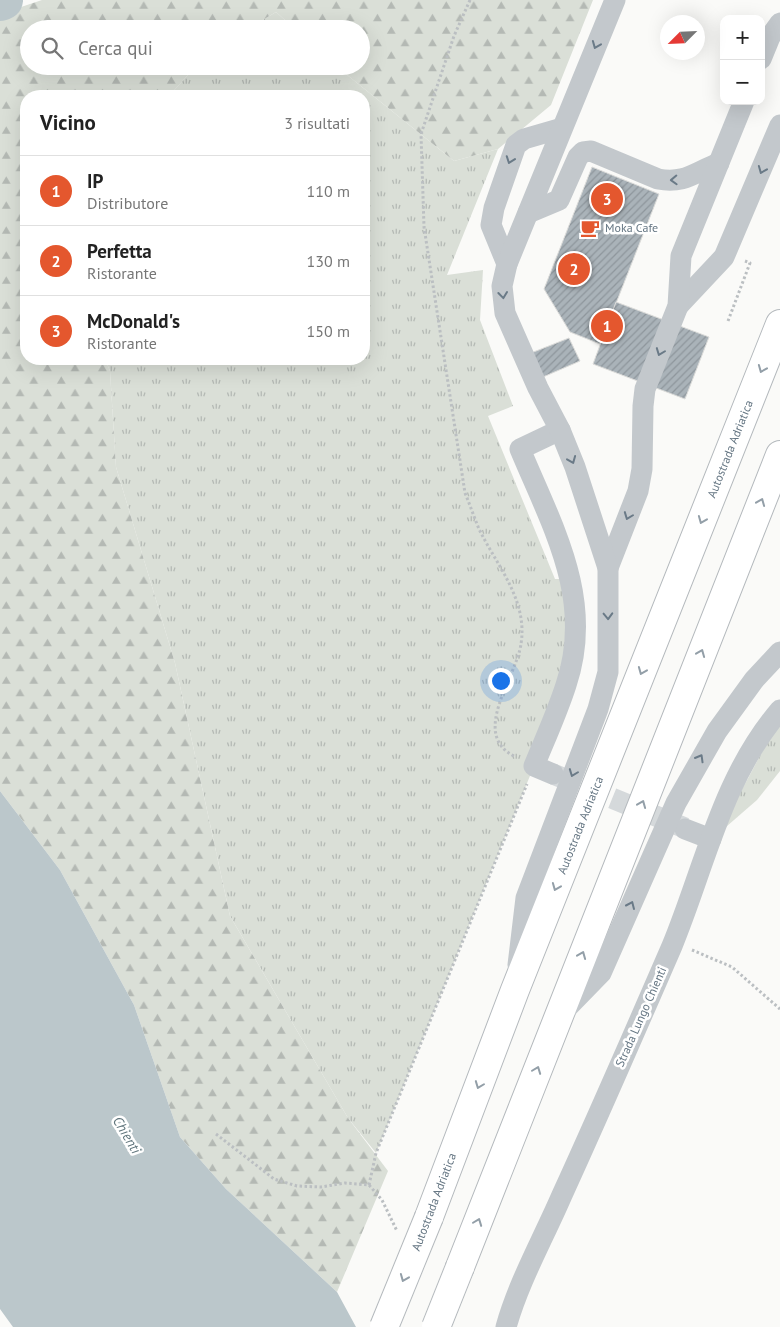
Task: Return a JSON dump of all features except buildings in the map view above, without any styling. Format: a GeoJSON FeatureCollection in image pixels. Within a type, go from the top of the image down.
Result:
{"type":"FeatureCollection","features":[{"type":"Feature","properties":{"kind":"highway","name":"Autostrada Adriatica"},"geometry":{"type":"LineString","coordinates":[[384,1327],[429,1216],[515,990],[780,324]]}},
{"type":"Feature","properties":{"kind":"highway"},"geometry":{"type":"LineString","coordinates":[[436,1327],[780,455]]}},
{"type":"Feature","properties":{"kind":"lane"},"geometry":{"type":"LineString","coordinates":[[515,990],[526,898],[598,709],[608,672],[608,568],[575,467],[560,430],[538,388],[505,313],[502,286],[507,264],[615,0]]}},
{"type":"Feature","properties":{"kind":"lane"},"geometry":{"type":"LineString","coordinates":[[765,49],[770,37],[780,23]]}},
{"type":"Feature","properties":{"kind":"lane"},"geometry":{"type":"LineString","coordinates":[[608,568],[638,491],[642,469],[645,389],[678,306],[681,256],[742,105]]}},
{"type":"Feature","properties":{"kind":"lane"},"geometry":{"type":"LineString","coordinates":[[678,306],[724,257],[780,125]]}},
{"type":"Feature","properties":{"kind":"lane"},"geometry":{"type":"LineString","coordinates":[[507,264],[491,225],[494,208],[516,145],[524,139],[562,128]]}},
{"type":"Feature","properties":{"kind":"lane"},"geometry":{"type":"LineString","coordinates":[[528,213],[559,200],[578,157],[583,152],[591,151],[658,179],[669,181],[688,178],[719,163]]}},
{"type":"Feature","properties":{"kind":"lane"},"geometry":{"type":"LineString","coordinates":[[544,770],[567,684],[575,637],[576,613],[566,560],[520,449],[560,430]]}},
{"type":"Feature","properties":{"kind":"lane"},"geometry":{"type":"LineString","coordinates":[[557,1017],[601,973],[676,803],[698,761],[742,695],[780,652]]}},
{"type":"Feature","properties":{"kind":"lane","name":"Strada Lungo Chienti"},"geometry":{"type":"LineString","coordinates":[[506,1327],[515,1297],[562,1196],[672,944],[731,787],[752,749],[780,710]]}},
{"type":"Feature","properties":{"kind":"lane"},"geometry":{"type":"LineString","coordinates":[[685,829],[711,839]]}},
{"type":"Feature","properties":{"kind":"path"},"geometry":{"type":"LineString","coordinates":[[470,0],[454,36],[422,134],[424,227],[465,494],[480,529],[512,584],[522,620],[521,644],[494,724],[495,738],[500,747]]}},
{"type":"Feature","properties":{"kind":"path"},"geometry":{"type":"LineString","coordinates":[[728,321],[750,263],[738,258]]}},
{"type":"Feature","properties":{"kind":"path"},"geometry":{"type":"LineString","coordinates":[[369,1186],[376,1153],[544,770]]}},
{"type":"Feature","properties":{"kind":"path"},"geometry":{"type":"LineString","coordinates":[[672,944],[703,954],[732,967],[780,1009]]}},
{"type":"Feature","properties":{"kind":"path"},"geometry":{"type":"LineString","coordinates":[[216,1134],[274,1179],[298,1186],[321,1187],[345,1183],[369,1186],[382,1200],[400,1236]]}},
{"type":"Feature","properties":{"kind":"green space"},"geometry":{"type":"Polygon","coordinates":[[[42,0],[593,0],[551,105],[498,149],[454,161],[370,93],[370,90],[366,90],[347,75],[370,75],[370,20],[285,20],[276,12],[263,20],[20,20],[20,75],[188,75],[174,90],[20,90],[20,365],[108,365],[110,371],[116,467],[175,663],[230,916],[348,1118],[388,1171],[337,1292],[226,1189],[180,1137],[134,1005],[60,870],[0,791],[0,14],[42,0]]]}},
{"type":"Feature","properties":{"kind":"green space"},"geometry":{"type":"Polygon","coordinates":[[[276,12],[285,20],[263,20],[276,12]]]}},
{"type":"Feature","properties":{"kind":"green space"},"geometry":{"type":"Polygon","coordinates":[[[188,75],[347,75],[366,90],[174,90],[188,75]]]}},
{"type":"Feature","properties":{"kind":"green space"},"geometry":{"type":"Polygon","coordinates":[[[370,93],[454,161],[498,149],[447,275],[483,270],[480,320],[513,406],[488,416],[555,579],[571,579],[576,613],[534,766],[376,1153],[348,1118],[230,916],[175,663],[116,467],[110,371],[108,365],[370,365],[370,93]]]}},
{"type":"Feature","properties":{"kind":"green space"},"geometry":{"type":"Polygon","coordinates":[[[780,718],[780,771],[757,800],[719,833],[780,718]]]}},
{"type":"Feature","properties":{"kind":"water","name":"Chienti"},"geometry":{"type":"Polygon","coordinates":[[[0,791],[60,870],[134,1005],[180,1137],[226,1189],[337,1292],[356,1327],[13,1327],[0,1309],[0,791]]]}},
{"type":"Feature","properties":{"kind":"tunnel"},"geometry":{"type":"LineString","coordinates":[[553,774],[685,828]]}},
{"type":"Feature","properties":{"kind":"place","name":"McDonald's"},"geometry":{"type":"Point","coordinates":[607,199]}},
{"type":"Feature","properties":{"kind":"place","name":"Moka Cafe"},"geometry":{"type":"Point","coordinates":[590,228]}},
{"type":"Feature","properties":{"kind":"place","name":"Perfetta"},"geometry":{"type":"Point","coordinates":[574,269]}},
{"type":"Feature","properties":{"kind":"place","name":"IP"},"geometry":{"type":"Point","coordinates":[607,326]}}]}
